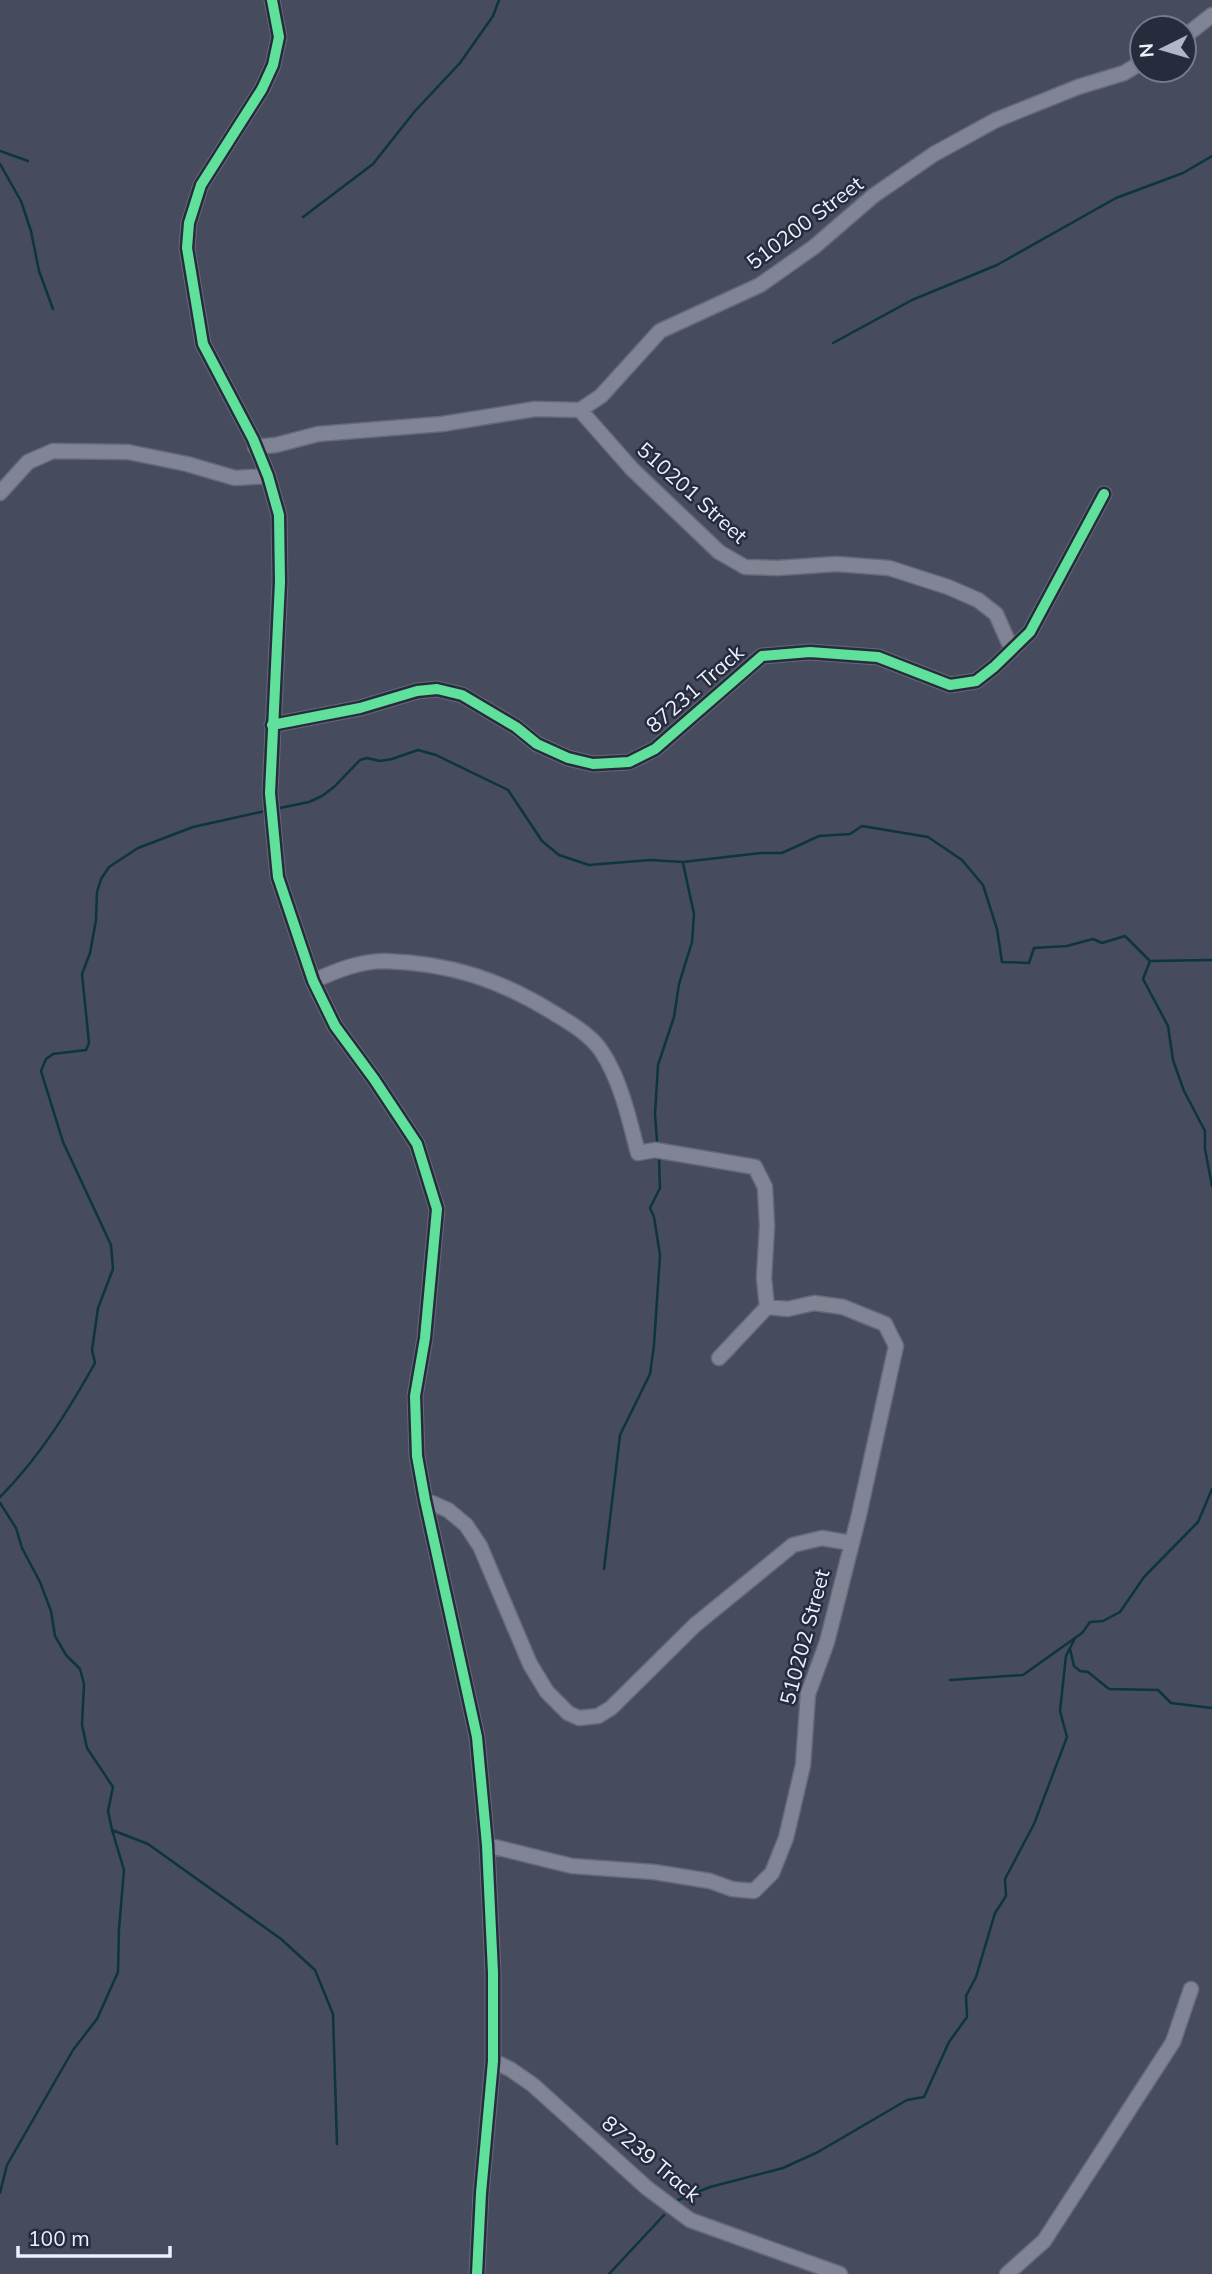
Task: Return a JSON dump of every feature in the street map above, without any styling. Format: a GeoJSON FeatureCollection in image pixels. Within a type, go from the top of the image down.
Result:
{"type":"FeatureCollection","features":[{"type":"Feature","properties":{"kind":"street"},"geometry":{"type":"LineString","coordinates":[[272,0],[279,37],[273,65],[201,185],[189,223],[187,248],[203,344],[256,447],[279,515],[280,582],[270,793],[278,877],[313,981],[335,1026],[417,1144],[437,1209],[425,1338],[415,1396],[418,1456],[425,1500],[477,1737],[487,1845],[493,1973],[493,2062],[481,2193],[477,2274]]}},
{"type":"Feature","properties":{"kind":"street"},"geometry":{"type":"LineString","coordinates":[[1198,26],[1212,15]]}},
{"type":"Feature","properties":{"kind":"street","name":"510200 Street"},"geometry":{"type":"LineString","coordinates":[[580,410],[601,396],[660,331],[760,285],[814,247],[873,196],[934,154],[996,120],[1078,87],[1128,71]]}},
{"type":"Feature","properties":{"kind":"street"},"geometry":{"type":"LineString","coordinates":[[256,447],[276,445],[318,434],[442,424],[535,410],[580,410]]}},
{"type":"Feature","properties":{"kind":"street","name":"510201 Street"},"geometry":{"type":"LineString","coordinates":[[580,410],[642,479],[719,552],[745,567],[837,564],[889,568],[978,600],[996,614],[1012,650]]}},
{"type":"Feature","properties":{"kind":"street"},"geometry":{"type":"LineString","coordinates":[[0,493],[28,462],[53,451],[128,452],[187,464],[234,478],[268,476]]}},
{"type":"Feature","properties":{"kind":"street","name":"87231 Track"},"geometry":{"type":"LineString","coordinates":[[272,725],[360,708],[417,691],[437,689],[462,695],[516,727],[537,744],[568,758],[593,764],[629,762],[655,749],[762,656],[810,652],[878,657],[950,685],[976,681],[1030,632],[1104,494]]}},
{"type":"Feature","properties":{"kind":"street"},"geometry":{"type":"LineString","coordinates":[[313,981],[344,967],[383,961],[477,975],[522,993],[567,1021],[601,1050],[617,1081],[639,1153],[656,1150],[754,1167],[765,1187],[767,1226],[764,1278],[767,1307],[719,1358]]}},
{"type":"Feature","properties":{"kind":"street","name":"510202 Street"},"geometry":{"type":"LineString","coordinates":[[487,1845],[572,1866],[654,1872],[710,1881],[732,1889],[754,1891],[772,1873],[786,1838],[803,1765],[808,1694],[827,1642],[896,1346],[884,1324],[843,1307],[814,1303],[788,1309],[767,1307]]}},
{"type":"Feature","properties":{"kind":"street"},"geometry":{"type":"LineString","coordinates":[[425,1500],[448,1510],[466,1525],[480,1546],[530,1664],[547,1692],[568,1713],[579,1718],[598,1716],[611,1708],[695,1625],[793,1545],[822,1538],[851,1543]]}},
{"type":"Feature","properties":{"kind":"street"},"geometry":{"type":"LineString","coordinates":[[1007,2274],[1044,2241],[1143,2089],[1173,2042],[1191,1989]]}},
{"type":"Feature","properties":{"kind":"street","name":"87239 Track"},"geometry":{"type":"LineString","coordinates":[[493,2062],[510,2068],[533,2085],[647,2188],[690,2220],[839,2274]]}},
{"type":"Feature","properties":{"kind":"waterway"},"geometry":{"type":"LineString","coordinates":[[303,217],[373,164],[415,111],[460,63],[493,16],[499,0]]}},
{"type":"Feature","properties":{"kind":"waterway"},"geometry":{"type":"LineString","coordinates":[[0,151],[28,161]]}},
{"type":"Feature","properties":{"kind":"waterway"},"geometry":{"type":"LineString","coordinates":[[833,343],[912,300],[997,265],[1116,198],[1183,173],[1212,156]]}},
{"type":"Feature","properties":{"kind":"waterway"},"geometry":{"type":"LineString","coordinates":[[0,164],[21,201],[31,231],[39,271],[53,309]]}},
{"type":"Feature","properties":{"kind":"waterway"},"geometry":{"type":"LineString","coordinates":[[275,809],[309,802],[322,796],[360,760],[392,759],[418,750],[436,755],[508,790],[542,841],[559,855],[589,865],[650,860],[683,862],[782,853],[819,836],[850,834],[862,826],[928,837],[962,860],[983,885],[997,929],[1002,962],[1029,963],[1034,948],[1067,946],[1093,939],[1102,943],[1125,936],[1150,961],[1212,960]]}},
{"type":"Feature","properties":{"kind":"waterway"},"geometry":{"type":"LineString","coordinates":[[0,1497],[28,1466],[52,1433],[95,1363],[92,1350],[98,1308],[113,1269],[111,1245],[63,1142],[41,1071],[46,1059],[53,1054],[86,1050],[89,1043],[82,974],[90,953],[101,879],[109,867],[138,848],[193,827],[265,811]]}},
{"type":"Feature","properties":{"kind":"waterway"},"geometry":{"type":"LineString","coordinates":[[657,1141],[655,1114],[658,1065],[674,1017],[679,984],[692,942],[694,914],[683,863]]}},
{"type":"Feature","properties":{"kind":"waterway"},"geometry":{"type":"LineString","coordinates":[[1150,961],[1143,979],[1168,1026],[1173,1060],[1184,1091],[1205,1131],[1205,1149],[1212,1186]]}},
{"type":"Feature","properties":{"kind":"waterway"},"geometry":{"type":"LineString","coordinates":[[604,1569],[620,1435],[650,1374],[654,1345],[660,1255],[650,1208],[660,1188],[659,1159]]}},
{"type":"Feature","properties":{"kind":"waterway"},"geometry":{"type":"LineString","coordinates":[[950,1680],[1023,1675],[1082,1633],[1090,1622],[1103,1621],[1120,1612],[1144,1577],[1198,1522],[1212,1489]]}},
{"type":"Feature","properties":{"kind":"waterway"},"geometry":{"type":"LineString","coordinates":[[0,1503],[16,1528],[22,1548],[40,1582],[51,1611],[55,1636],[66,1655],[80,1669],[84,1684],[82,1725],[87,1748],[113,1787],[108,1811],[124,1870],[118,1972],[97,2019],[73,2050],[7,2165],[0,2193]]}},
{"type":"Feature","properties":{"kind":"waterway"},"geometry":{"type":"LineString","coordinates":[[676,2201],[710,2187],[783,2168],[818,2152],[907,2100],[924,2097],[949,2042],[967,2017],[966,1996],[976,1977],[995,1913],[1006,1896],[1005,1879],[1034,1824],[1067,1737],[1060,1711],[1066,1656],[1075,1638]]}},
{"type":"Feature","properties":{"kind":"waterway"},"geometry":{"type":"LineString","coordinates":[[1070,1649],[1074,1666],[1080,1671],[1088,1672],[1109,1689],[1158,1690],[1171,1703],[1212,1708]]}},
{"type":"Feature","properties":{"kind":"waterway"},"geometry":{"type":"LineString","coordinates":[[112,1830],[148,1844],[281,1939],[315,1970],[333,2014],[337,2144]]}},
{"type":"Feature","properties":{"kind":"waterway"},"geometry":{"type":"LineString","coordinates":[[609,2274],[664,2215]]}},
{"type":"Feature","properties":{"kind":"cycle path"},"geometry":{"type":"LineString","coordinates":[[272,0],[279,37],[273,65],[262,89],[201,185],[189,223],[187,248],[203,344],[253,439],[268,476],[279,515],[280,582],[270,793],[278,877],[313,981],[335,1026],[417,1144],[437,1209],[425,1338],[415,1396],[417,1456],[477,1737],[487,1845],[493,1973],[493,2061],[477,2274]]}},
{"type":"Feature","properties":{"kind":"cycle path"},"geometry":{"type":"LineString","coordinates":[[272,725],[360,708],[417,691],[437,689],[462,695],[516,727],[537,744],[568,758],[593,764],[629,762],[655,749],[762,656],[810,652],[878,657],[950,685],[976,681],[1030,632],[1104,494]]}}]}
